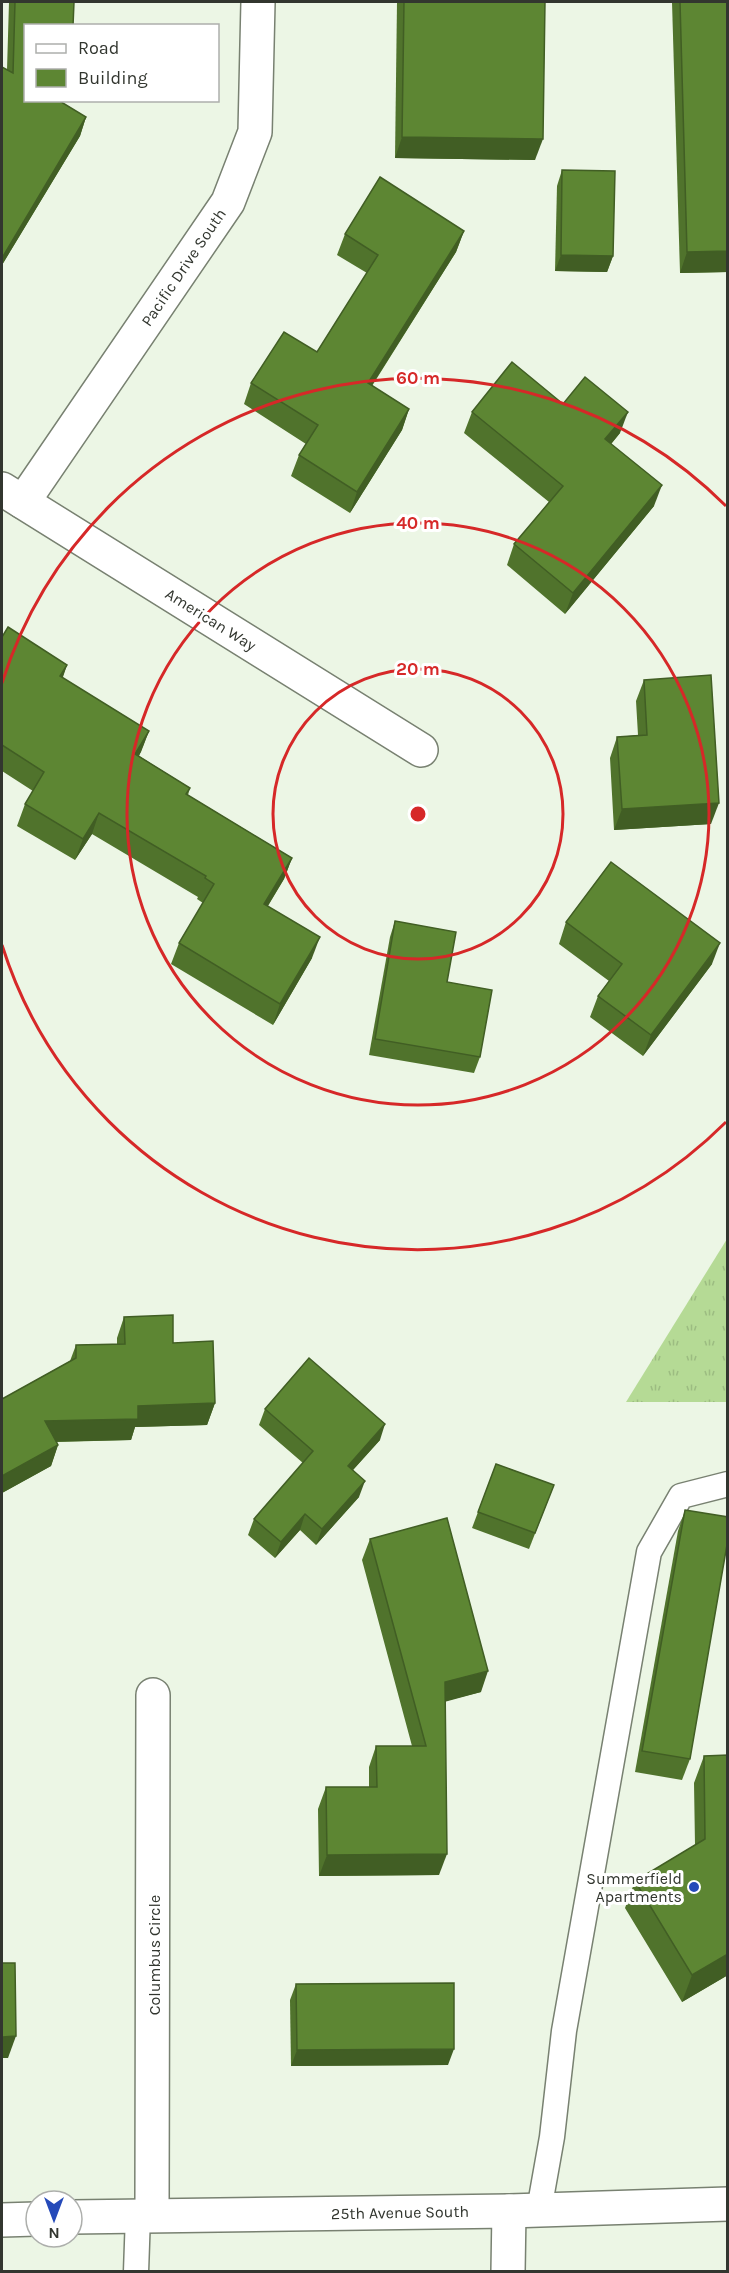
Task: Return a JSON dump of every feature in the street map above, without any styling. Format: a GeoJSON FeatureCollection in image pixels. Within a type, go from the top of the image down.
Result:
{"type":"FeatureCollection","features":[{"type":"Feature","properties":{"kind":"street","name":"Pacific Drive South"},"geometry":{"type":"LineString","coordinates":[[13,495],[228,202],[255,132],[258,2]]}},
{"type":"Feature","properties":{"kind":"street","name":"American Way"},"geometry":{"type":"LineString","coordinates":[[13,495],[421,750]]}},
{"type":"Feature","properties":{"kind":"street","name":"Columbus Circle"},"geometry":{"type":"LineString","coordinates":[[145,2215],[153,1695]]}},
{"type":"Feature","properties":{"kind":"street","name":"25th Avenue South"},"geometry":{"type":"LineString","coordinates":[[84,2217],[524,2210],[728,2204]]}},
{"type":"Feature","properties":{"kind":"street"},"geometry":{"type":"LineString","coordinates":[[508,2271],[524,2210]]}},
{"type":"Feature","properties":{"kind":"street"},"geometry":{"type":"LineString","coordinates":[[2,2220],[24,2219]]}},
{"type":"Feature","properties":{"kind":"lane"},"geometry":{"type":"LineString","coordinates":[[524,2210],[552,2137],[564,2031],[649,1552],[681,1496],[728,1484]]}},
{"type":"Feature","properties":{"kind":"lane"},"geometry":{"type":"LineString","coordinates":[[136,2271],[145,2215]]}},
{"type":"Feature","properties":{"kind":"green space"},"geometry":{"type":"Polygon","coordinates":[[[727,1239],[727,1402],[626,1402],[727,1239]]]}},
{"type":"Feature","properties":{"kind":"building"},"geometry":{"type":"Polygon","coordinates":[[[15,2],[74,2],[73,24],[24,24],[24,102],[61,102],[86,117],[2,258],[2,67],[13,73],[15,2]]]}},
{"type":"Feature","properties":{"kind":"building"},"geometry":{"type":"Polygon","coordinates":[[[404,2],[545,2],[543,139],[402,137],[404,2]]]}},
{"type":"Feature","properties":{"kind":"building"},"geometry":{"type":"Polygon","coordinates":[[[680,2],[728,2],[728,251],[687,252],[680,2]]]}},
{"type":"Feature","properties":{"kind":"building"},"geometry":{"type":"Polygon","coordinates":[[[562,170],[615,171],[613,256],[561,255],[562,170]]]}},
{"type":"Feature","properties":{"kind":"building"},"geometry":{"type":"Polygon","coordinates":[[[380,177],[464,231],[368,383],[409,409],[357,492],[299,455],[318,425],[251,383],[284,332],[317,352],[378,255],[345,234],[380,177]]]}},
{"type":"Feature","properties":{"kind":"building"},"geometry":{"type":"Polygon","coordinates":[[[512,362],[563,404],[585,377],[628,412],[605,439],[662,485],[573,593],[514,544],[563,486],[472,412],[512,362]]]}},
{"type":"Feature","properties":{"kind":"building"},"geometry":{"type":"Polygon","coordinates":[[[8,627],[67,665],[60,676],[149,731],[135,754],[190,788],[186,794],[292,858],[264,904],[320,937],[280,1004],[179,943],[214,884],[205,878],[206,876],[99,813],[83,839],[25,804],[44,772],[2,745],[2,637],[8,627]]]}},
{"type":"Feature","properties":{"kind":"building"},"geometry":{"type":"Polygon","coordinates":[[[711,675],[719,803],[622,809],[617,737],[647,735],[644,680],[711,675]]]}},
{"type":"Feature","properties":{"kind":"building"},"geometry":{"type":"Polygon","coordinates":[[[611,862],[720,943],[651,1035],[598,996],[622,964],[566,922],[611,862]]]}},
{"type":"Feature","properties":{"kind":"building"},"geometry":{"type":"Polygon","coordinates":[[[395,921],[456,932],[447,982],[492,990],[480,1057],[375,1039],[395,921]]]}},
{"type":"Feature","properties":{"kind":"building"},"geometry":{"type":"Polygon","coordinates":[[[173,1315],[173,1343],[213,1341],[215,1403],[138,1406],[138,1419],[45,1421],[58,1445],[2,1476],[2,1399],[76,1358],[76,1345],[125,1344],[124,1317],[173,1315]]]}},
{"type":"Feature","properties":{"kind":"building"},"geometry":{"type":"Polygon","coordinates":[[[309,1358],[385,1424],[348,1466],[365,1481],[322,1529],[305,1514],[281,1542],[254,1519],[313,1451],[265,1409],[309,1358]]]}},
{"type":"Feature","properties":{"kind":"building"},"geometry":{"type":"Polygon","coordinates":[[[496,1464],[554,1485],[535,1533],[478,1512],[496,1464]]]}},
{"type":"Feature","properties":{"kind":"building"},"geometry":{"type":"Polygon","coordinates":[[[685,1510],[728,1517],[728,1539],[690,1759],[642,1751],[685,1510]]]}},
{"type":"Feature","properties":{"kind":"building"},"geometry":{"type":"Polygon","coordinates":[[[447,1518],[488,1671],[445,1682],[447,1854],[327,1855],[326,1787],[377,1787],[376,1746],[426,1746],[370,1539],[447,1518]]]}},
{"type":"Feature","properties":{"kind":"building","name":"Summerfield Apartments"},"geometry":{"type":"Polygon","coordinates":[[[728,1755],[728,1954],[692,1975],[635,1881],[705,1839],[704,1756],[728,1755]]]}},
{"type":"Feature","properties":{"kind":"building"},"geometry":{"type":"Polygon","coordinates":[[[2,1963],[15,1963],[16,2036],[2,2037],[2,1963]]]}},
{"type":"Feature","properties":{"kind":"building"},"geometry":{"type":"Polygon","coordinates":[[[454,1983],[454,2049],[297,2050],[296,1984],[454,1983]]]}},
{"type":"Feature","properties":{"kind":"place","name":"Summerfield Apartments"},"geometry":{"type":"Point","coordinates":[694,1887]}}]}
